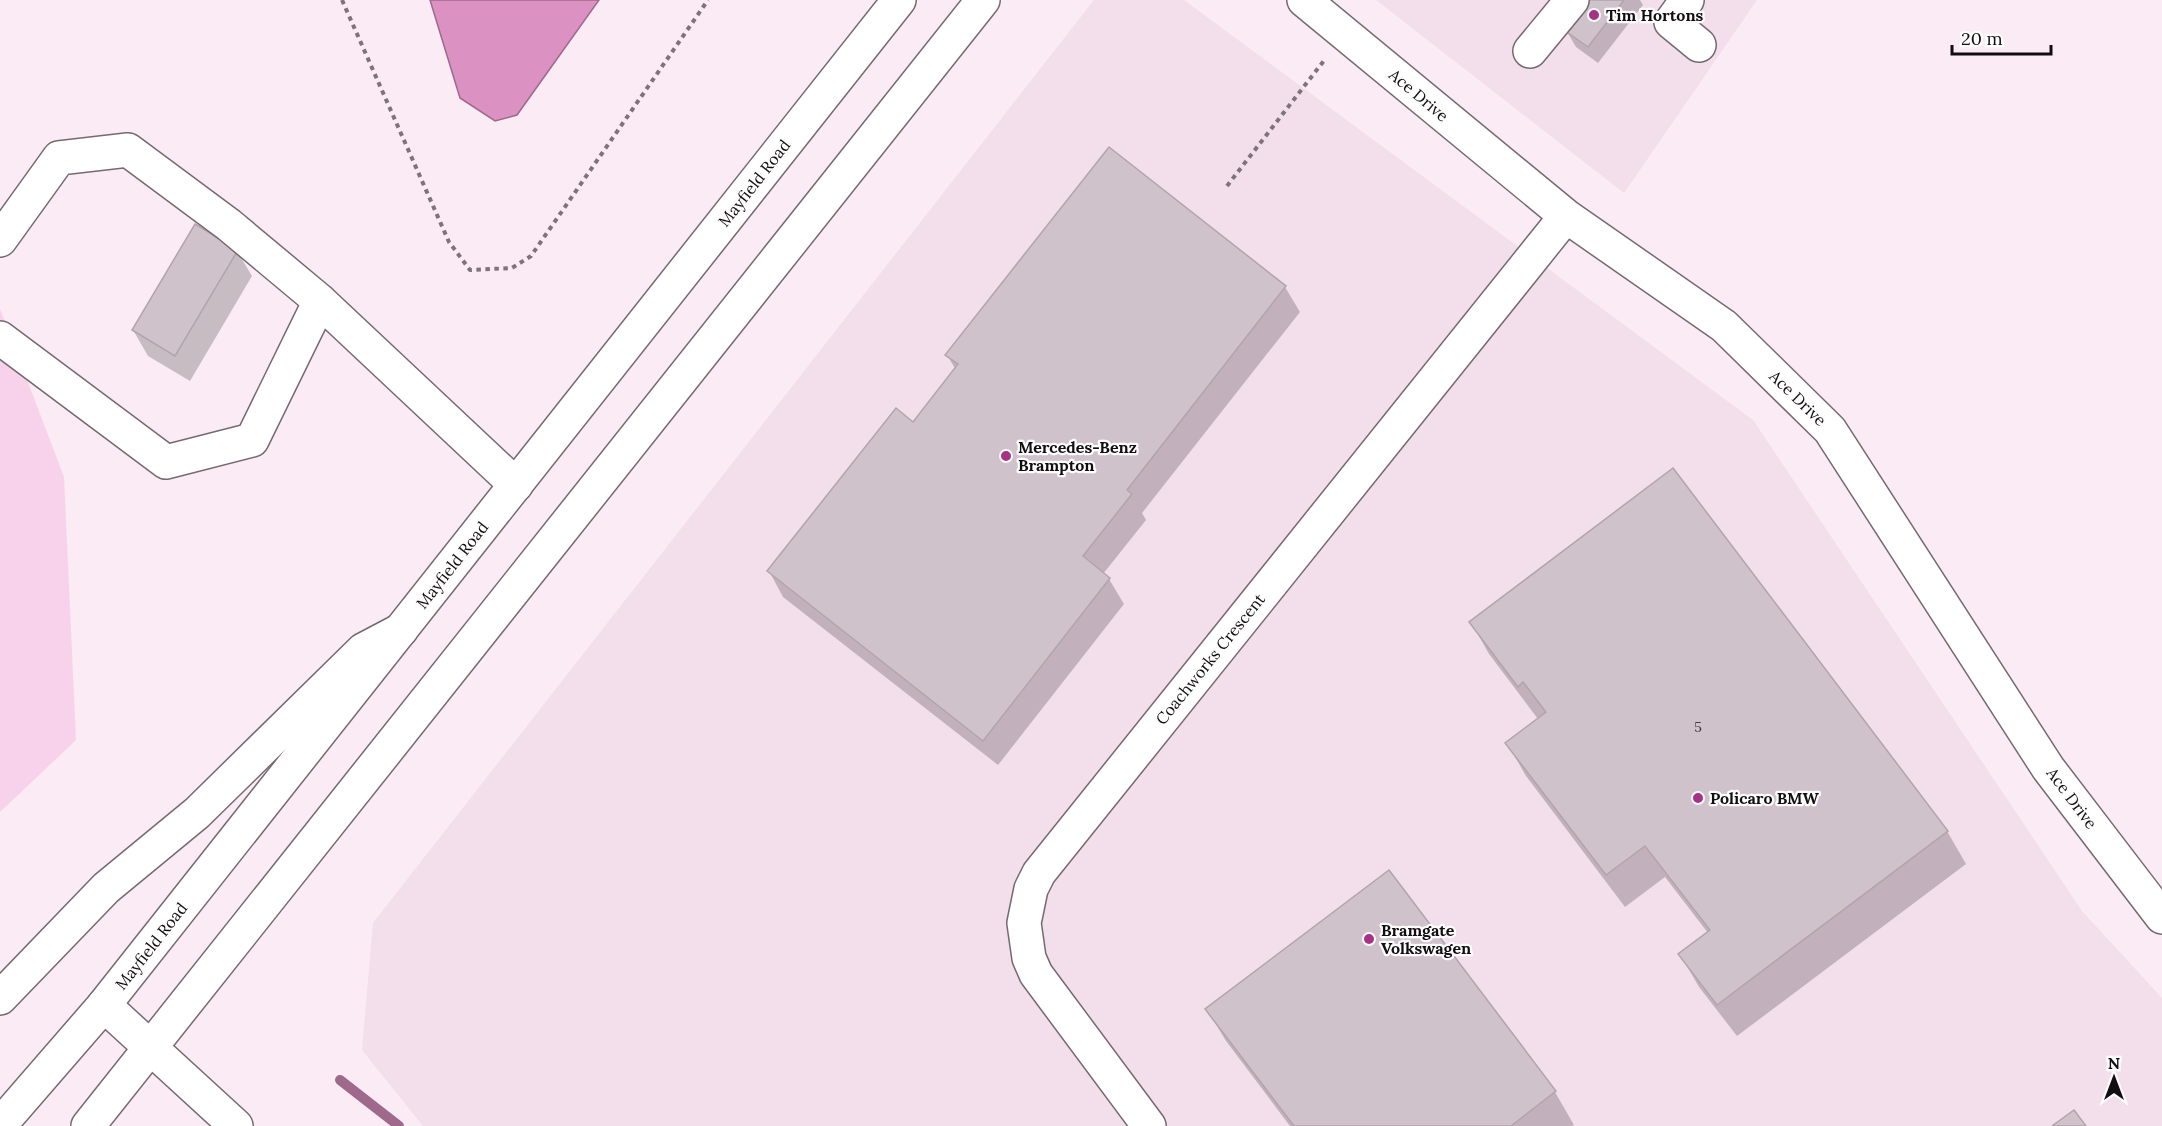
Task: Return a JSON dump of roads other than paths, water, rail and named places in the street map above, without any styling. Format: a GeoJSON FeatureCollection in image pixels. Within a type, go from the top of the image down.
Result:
{"type":"FeatureCollection","features":[{"type":"Feature","properties":{"kind":"main road","name":"Mayfield Road"},"geometry":{"type":"LineString","coordinates":[[0,1125],[104,1005],[899,0]]}},
{"type":"Feature","properties":{"kind":"main road"},"geometry":{"type":"LineString","coordinates":[[88,1126],[983,0]]}},
{"type":"Feature","properties":{"kind":"main road","name":"Ace Drive"},"geometry":{"type":"LineString","coordinates":[[1304,0],[1566,216],[1724,326],[1830,430],[2048,768],[2161,913]]}},
{"type":"Feature","properties":{"kind":"main road"},"geometry":{"type":"LineString","coordinates":[[1530,51],[1572,0]]}},
{"type":"Feature","properties":{"kind":"main road"},"geometry":{"type":"LineString","coordinates":[[1687,0],[1671,22],[1699,45]]}},
{"type":"Feature","properties":{"kind":"main road"},"geometry":{"type":"LineString","coordinates":[[0,240],[59,158],[128,150],[229,225],[320,301],[516,485]]}},
{"type":"Feature","properties":{"kind":"main road","name":"Coachworks Crescent"},"geometry":{"type":"LineString","coordinates":[[1149,1126],[1036,974],[1025,941],[1025,914],[1031,889],[1047,863],[1566,216]]}},
{"type":"Feature","properties":{"kind":"main road"},"geometry":{"type":"LineString","coordinates":[[0,338],[166,462],[252,440],[320,301]]}},
{"type":"Feature","properties":{"kind":"main road"},"geometry":{"type":"LineString","coordinates":[[0,998],[106,888],[197,813],[363,650],[400,630]]}},
{"type":"Feature","properties":{"kind":"main road"},"geometry":{"type":"LineString","coordinates":[[104,1005],[236,1126]]}},
{"type":"Feature","properties":{"kind":"waterway"},"geometry":{"type":"LineString","coordinates":[[340,1080],[399,1126]]}},
{"type":"Feature","properties":{"kind":"place","name":"Tim Hortons"},"geometry":{"type":"Point","coordinates":[1594,15]}},
{"type":"Feature","properties":{"kind":"place","name":"Mercedes-Benz Brampton"},"geometry":{"type":"Point","coordinates":[1006,456]}},
{"type":"Feature","properties":{"kind":"place","name":"Policaro BMW"},"geometry":{"type":"Point","coordinates":[1698,798]}},
{"type":"Feature","properties":{"kind":"place","name":"Bramgate Volkswagen"},"geometry":{"type":"Point","coordinates":[1369,939]}}]}
